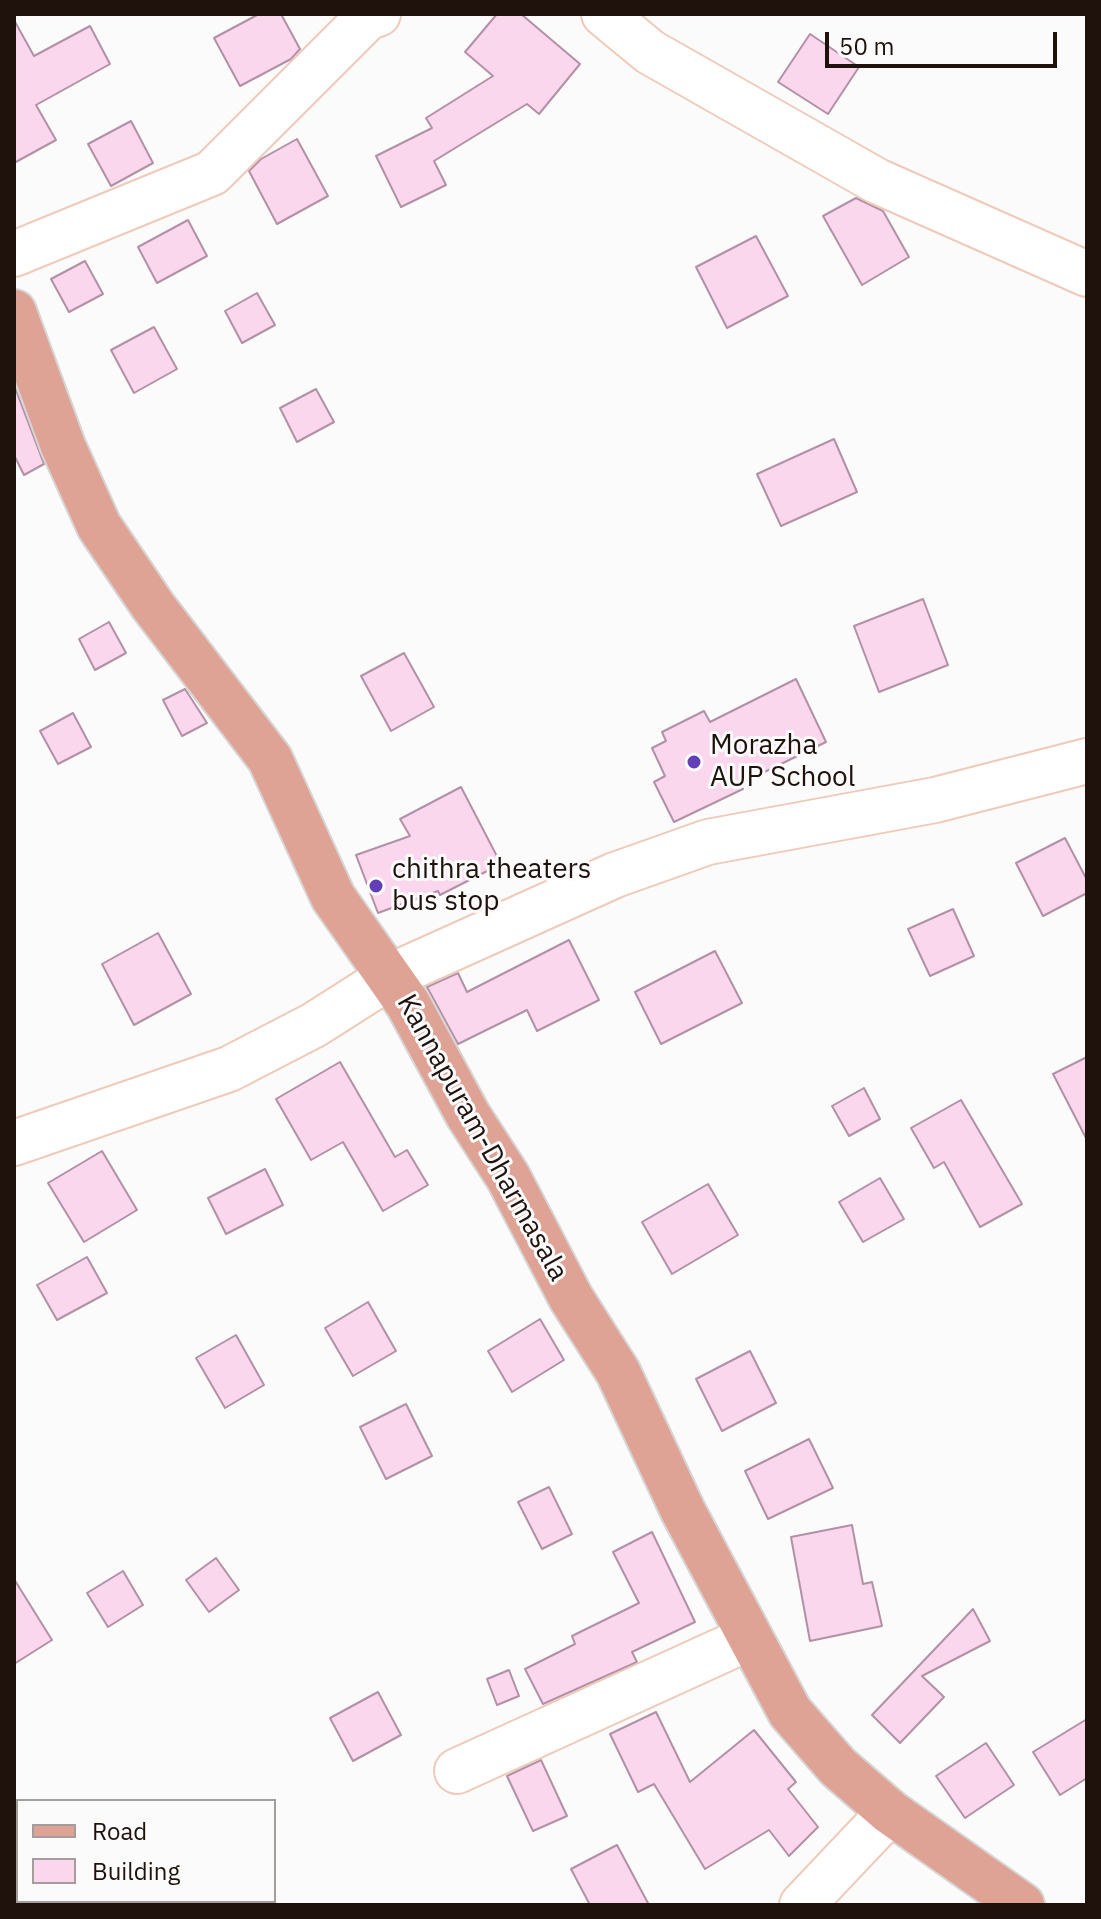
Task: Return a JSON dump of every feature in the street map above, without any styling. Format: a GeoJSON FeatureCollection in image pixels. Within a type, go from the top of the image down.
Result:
{"type":"FeatureCollection","features":[{"type":"Feature","properties":{"kind":"main road","name":"Kannapuram-Dharmasala"},"geometry":{"type":"LineString","coordinates":[[14,312],[63,446],[99,526],[153,606],[270,759],[333,897],[391,976],[508,1177],[571,1298],[618,1372],[683,1511],[790,1712],[838,1767],[890,1812],[1022,1905]]}},
{"type":"Feature","properties":{"kind":"street"},"geometry":{"type":"LineString","coordinates":[[14,254],[142,205],[212,173],[368,17],[378,14]]}},
{"type":"Feature","properties":{"kind":"street"},"geometry":{"type":"LineString","coordinates":[[604,14],[650,52],[877,181],[1087,274]]}},
{"type":"Feature","properties":{"kind":"street"},"geometry":{"type":"LineString","coordinates":[[14,1143],[229,1069],[314,1025],[391,976],[615,875],[708,842],[935,800],[1087,761]]}},
{"type":"Feature","properties":{"kind":"street"},"geometry":{"type":"LineString","coordinates":[[457,1771],[749,1638]]}},
{"type":"Feature","properties":{"kind":"street"},"geometry":{"type":"LineString","coordinates":[[802,1905],[890,1812]]}},
{"type":"Feature","properties":{"kind":"building"},"geometry":{"type":"Polygon","coordinates":[[[259,14],[281,14],[300,49],[291,59],[240,86],[214,38],[259,14]]]}},
{"type":"Feature","properties":{"kind":"building"},"geometry":{"type":"Polygon","coordinates":[[[497,14],[521,14],[580,64],[539,114],[527,104],[434,161],[446,185],[401,207],[376,156],[432,128],[426,118],[493,76],[465,52],[497,14]]]}},
{"type":"Feature","properties":{"kind":"building"},"geometry":{"type":"Polygon","coordinates":[[[14,20],[34,56],[90,26],[110,64],[36,105],[56,140],[14,163],[14,20]]]}},
{"type":"Feature","properties":{"kind":"building"},"geometry":{"type":"Polygon","coordinates":[[[810,34],[859,67],[828,114],[778,82],[810,34]]]}},
{"type":"Feature","properties":{"kind":"building"},"geometry":{"type":"Polygon","coordinates":[[[131,121],[153,163],[111,186],[88,144],[131,121]]]}},
{"type":"Feature","properties":{"kind":"building"},"geometry":{"type":"Polygon","coordinates":[[[297,139],[328,196],[277,224],[249,171],[261,159],[297,139]]]}},
{"type":"Feature","properties":{"kind":"building"},"geometry":{"type":"Polygon","coordinates":[[[856,198],[883,211],[909,257],[862,285],[823,216],[856,198]]]}},
{"type":"Feature","properties":{"kind":"building"},"geometry":{"type":"Polygon","coordinates":[[[188,220],[207,256],[157,283],[138,247],[188,220]]]}},
{"type":"Feature","properties":{"kind":"building"},"geometry":{"type":"Polygon","coordinates":[[[756,236],[788,296],[727,328],[696,267],[756,236]]]}},
{"type":"Feature","properties":{"kind":"building"},"geometry":{"type":"Polygon","coordinates":[[[85,261],[103,294],[69,312],[51,279],[85,261]]]}},
{"type":"Feature","properties":{"kind":"building"},"geometry":{"type":"Polygon","coordinates":[[[257,293],[275,325],[242,343],[225,311],[257,293]]]}},
{"type":"Feature","properties":{"kind":"building"},"geometry":{"type":"Polygon","coordinates":[[[154,327],[177,369],[134,393],[111,350],[154,327]]]}},
{"type":"Feature","properties":{"kind":"building"},"geometry":{"type":"Polygon","coordinates":[[[14,385],[44,464],[24,475],[14,455],[14,385]]]}},
{"type":"Feature","properties":{"kind":"building"},"geometry":{"type":"Polygon","coordinates":[[[316,389],[334,422],[297,442],[280,408],[316,389]]]}},
{"type":"Feature","properties":{"kind":"building"},"geometry":{"type":"Polygon","coordinates":[[[834,439],[857,492],[781,526],[757,474],[834,439]]]}},
{"type":"Feature","properties":{"kind":"building"},"geometry":{"type":"Polygon","coordinates":[[[923,599],[948,665],[879,692],[854,626],[923,599]]]}},
{"type":"Feature","properties":{"kind":"building"},"geometry":{"type":"Polygon","coordinates":[[[109,622],[126,653],[95,670],[79,639],[109,622]]]}},
{"type":"Feature","properties":{"kind":"building"},"geometry":{"type":"Polygon","coordinates":[[[404,653],[434,707],[391,731],[361,676],[404,653]]]}},
{"type":"Feature","properties":{"kind":"building"},"geometry":{"type":"Polygon","coordinates":[[[796,679],[826,742],[740,784],[743,789],[674,822],[654,782],[665,776],[652,748],[666,741],[662,732],[704,711],[710,722],[796,679]]]}},
{"type":"Feature","properties":{"kind":"building"},"geometry":{"type":"Polygon","coordinates":[[[185,689],[207,723],[182,736],[163,700],[185,689]]]}},
{"type":"Feature","properties":{"kind":"building"},"geometry":{"type":"Polygon","coordinates":[[[73,713],[91,747],[58,764],[40,731],[73,713]]]}},
{"type":"Feature","properties":{"kind":"building"},"geometry":{"type":"Polygon","coordinates":[[[461,787],[501,864],[440,895],[438,891],[378,913],[356,855],[410,836],[400,819],[461,787]]]}},
{"type":"Feature","properties":{"kind":"building"},"geometry":{"type":"Polygon","coordinates":[[[1065,838],[1087,880],[1087,893],[1043,916],[1016,863],[1065,838]]]}},
{"type":"Feature","properties":{"kind":"building"},"geometry":{"type":"Polygon","coordinates":[[[953,909],[974,956],[930,976],[908,929],[953,909]]]}},
{"type":"Feature","properties":{"kind":"building"},"geometry":{"type":"Polygon","coordinates":[[[158,933],[191,994],[134,1025],[102,964],[158,933]]]}},
{"type":"Feature","properties":{"kind":"building"},"geometry":{"type":"Polygon","coordinates":[[[569,940],[599,1000],[537,1031],[527,1010],[458,1044],[427,987],[458,973],[467,992],[569,940]]]}},
{"type":"Feature","properties":{"kind":"building"},"geometry":{"type":"Polygon","coordinates":[[[715,951],[742,1003],[661,1044],[635,992],[715,951]]]}},
{"type":"Feature","properties":{"kind":"building"},"geometry":{"type":"Polygon","coordinates":[[[1087,1057],[1087,1140],[1053,1074],[1087,1057]]]}},
{"type":"Feature","properties":{"kind":"building"},"geometry":{"type":"Polygon","coordinates":[[[340,1062],[395,1157],[407,1150],[428,1185],[383,1211],[343,1142],[311,1160],[276,1099],[340,1062]]]}},
{"type":"Feature","properties":{"kind":"building"},"geometry":{"type":"Polygon","coordinates":[[[864,1088],[880,1119],[849,1136],[832,1106],[864,1088]]]}},
{"type":"Feature","properties":{"kind":"building"},"geometry":{"type":"Polygon","coordinates":[[[961,1100],[1022,1204],[980,1227],[944,1162],[934,1168],[911,1128],[961,1100]]]}},
{"type":"Feature","properties":{"kind":"building"},"geometry":{"type":"Polygon","coordinates":[[[102,1151],[137,1210],[84,1242],[48,1183],[102,1151]]]}},
{"type":"Feature","properties":{"kind":"building"},"geometry":{"type":"Polygon","coordinates":[[[265,1169],[283,1205],[226,1234],[208,1198],[265,1169]]]}},
{"type":"Feature","properties":{"kind":"building"},"geometry":{"type":"Polygon","coordinates":[[[880,1178],[904,1219],[863,1242],[839,1202],[880,1178]]]}},
{"type":"Feature","properties":{"kind":"building"},"geometry":{"type":"Polygon","coordinates":[[[708,1184],[738,1235],[672,1274],[642,1222],[708,1184]]]}},
{"type":"Feature","properties":{"kind":"building"},"geometry":{"type":"Polygon","coordinates":[[[87,1257],[107,1293],[57,1320],[37,1285],[87,1257]]]}},
{"type":"Feature","properties":{"kind":"building"},"geometry":{"type":"Polygon","coordinates":[[[368,1302],[396,1351],[353,1376],[325,1328],[368,1302]]]}},
{"type":"Feature","properties":{"kind":"building"},"geometry":{"type":"Polygon","coordinates":[[[540,1319],[564,1360],[512,1392],[488,1351],[540,1319]]]}},
{"type":"Feature","properties":{"kind":"building"},"geometry":{"type":"Polygon","coordinates":[[[236,1335],[264,1385],[225,1408],[196,1358],[236,1335]]]}},
{"type":"Feature","properties":{"kind":"building"},"geometry":{"type":"Polygon","coordinates":[[[750,1351],[776,1403],[722,1431],[696,1379],[750,1351]]]}},
{"type":"Feature","properties":{"kind":"building"},"geometry":{"type":"Polygon","coordinates":[[[406,1404],[432,1456],[386,1479],[360,1427],[406,1404]]]}},
{"type":"Feature","properties":{"kind":"building"},"geometry":{"type":"Polygon","coordinates":[[[809,1439],[833,1488],[768,1519],[745,1471],[809,1439]]]}},
{"type":"Feature","properties":{"kind":"building"},"geometry":{"type":"Polygon","coordinates":[[[549,1487],[572,1534],[542,1549],[518,1502],[549,1487]]]}},
{"type":"Feature","properties":{"kind":"building"},"geometry":{"type":"Polygon","coordinates":[[[852,1525],[863,1584],[872,1582],[882,1626],[810,1641],[791,1537],[852,1525]]]}},
{"type":"Feature","properties":{"kind":"building"},"geometry":{"type":"Polygon","coordinates":[[[652,1532],[695,1622],[632,1652],[637,1662],[543,1704],[525,1669],[575,1644],[572,1636],[639,1603],[613,1552],[652,1532]]]}},
{"type":"Feature","properties":{"kind":"building"},"geometry":{"type":"Polygon","coordinates":[[[216,1558],[239,1590],[209,1612],[186,1580],[216,1558]]]}},
{"type":"Feature","properties":{"kind":"building"},"geometry":{"type":"Polygon","coordinates":[[[123,1571],[143,1605],[108,1627],[87,1593],[123,1571]]]}},
{"type":"Feature","properties":{"kind":"building"},"geometry":{"type":"Polygon","coordinates":[[[14,1579],[52,1640],[14,1664],[14,1579]]]}},
{"type":"Feature","properties":{"kind":"building"},"geometry":{"type":"Polygon","coordinates":[[[973,1609],[990,1641],[922,1676],[944,1697],[900,1743],[872,1715],[973,1609]]]}},
{"type":"Feature","properties":{"kind":"building"},"geometry":{"type":"Polygon","coordinates":[[[509,1670],[519,1696],[497,1705],[487,1679],[509,1670]]]}},
{"type":"Feature","properties":{"kind":"building"},"geometry":{"type":"Polygon","coordinates":[[[378,1692],[401,1735],[353,1761],[330,1718],[378,1692]]]}},
{"type":"Feature","properties":{"kind":"building"},"geometry":{"type":"Polygon","coordinates":[[[656,1712],[690,1782],[754,1730],[796,1782],[788,1789],[818,1827],[789,1856],[769,1830],[705,1869],[654,1784],[638,1792],[610,1734],[656,1712]]]}},
{"type":"Feature","properties":{"kind":"building"},"geometry":{"type":"Polygon","coordinates":[[[1087,1719],[1087,1778],[1060,1795],[1033,1752],[1087,1719]]]}},
{"type":"Feature","properties":{"kind":"building"},"geometry":{"type":"Polygon","coordinates":[[[986,1743],[1014,1785],[965,1818],[936,1776],[986,1743]]]}},
{"type":"Feature","properties":{"kind":"building"},"geometry":{"type":"Polygon","coordinates":[[[541,1760],[567,1816],[533,1831],[507,1776],[541,1760]]]}},
{"type":"Feature","properties":{"kind":"building"},"geometry":{"type":"Polygon","coordinates":[[[617,1845],[649,1905],[590,1905],[571,1869],[617,1845]]]}},
{"type":"Feature","properties":{"kind":"place","name":"Morazha AUP School"},"geometry":{"type":"Point","coordinates":[694,762]}},
{"type":"Feature","properties":{"kind":"place","name":"chithra theaters bus stop"},"geometry":{"type":"Point","coordinates":[376,886]}}]}
